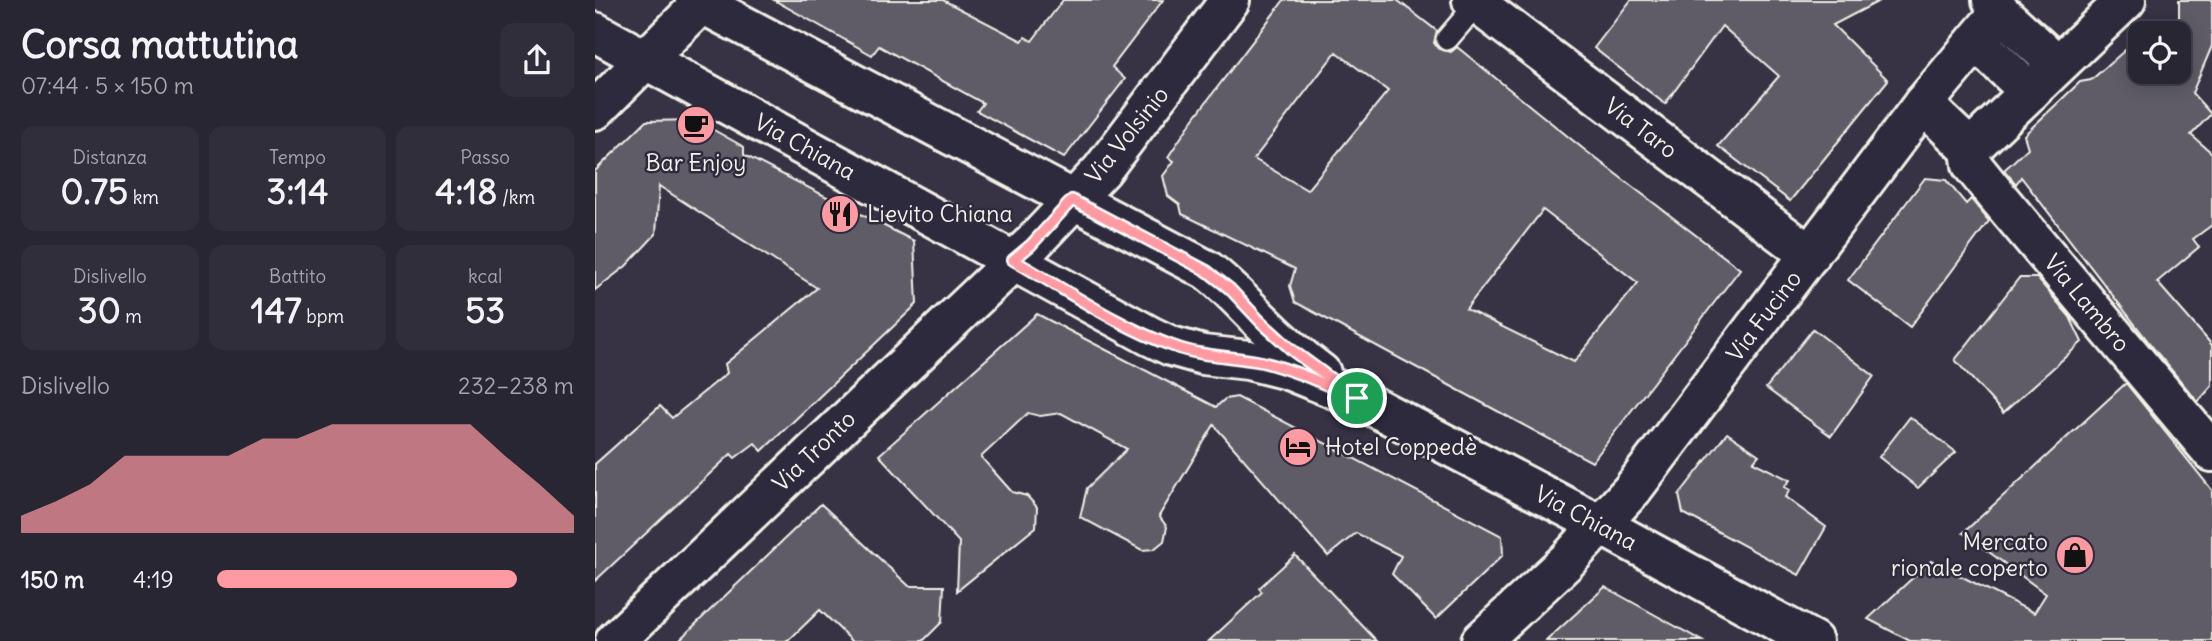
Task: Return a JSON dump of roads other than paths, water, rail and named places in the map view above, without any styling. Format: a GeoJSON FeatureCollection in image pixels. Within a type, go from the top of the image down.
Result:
{"type":"FeatureCollection","features":[{"type":"Feature","properties":{"kind":"street","name":"Via Volsinio"},"geometry":{"type":"LineString","coordinates":[[1013,260],[1031,245],[1103,170],[1230,0]]}},
{"type":"Feature","properties":{"kind":"street"},"geometry":{"type":"LineString","coordinates":[[1923,104],[1970,149],[2126,0]]}},
{"type":"Feature","properties":{"kind":"street","name":"Via Chiana"},"geometry":{"type":"LineString","coordinates":[[701,1],[1191,261],[1230,289],[1293,351],[1357,398]]}},
{"type":"Feature","properties":{"kind":"street"},"geometry":{"type":"LineString","coordinates":[[595,110],[647,60],[701,1]]}},
{"type":"Feature","properties":{"kind":"street","name":"Via Taro"},"geometry":{"type":"LineString","coordinates":[[1474,2],[1810,255]]}},
{"type":"Feature","properties":{"kind":"street"},"geometry":{"type":"LineString","coordinates":[[1996,6],[2057,64]]}},
{"type":"Feature","properties":{"kind":"street","name":"Via Fucino"},"geometry":{"type":"LineString","coordinates":[[1482,641],[1566,562],[1632,490],[1923,104],[1977,41],[1996,6]]}},
{"type":"Feature","properties":{"kind":"street","name":"Via Chiana"},"geometry":{"type":"LineString","coordinates":[[595,32],[1150,337],[1203,355],[1265,363],[1357,398],[1813,641]]}},
{"type":"Feature","properties":{"kind":"street"},"geometry":{"type":"LineString","coordinates":[[1977,41],[2030,92]]}},
{"type":"Feature","properties":{"kind":"street","name":"Via Lambro"},"geometry":{"type":"LineString","coordinates":[[1970,149],[1972,165],[2212,452]]}},
{"type":"Feature","properties":{"kind":"street","name":"Via Tronto"},"geometry":{"type":"LineString","coordinates":[[615,641],[1013,260]]}},
{"type":"Feature","properties":{"kind":"street"},"geometry":{"type":"LineString","coordinates":[[1203,355],[1225,342],[1233,332],[1236,307],[1230,289]]}},
{"type":"Feature","properties":{"kind":"lane"},"geometry":{"type":"LineString","coordinates":[[1447,39],[1474,2]]}},
{"type":"Feature","properties":{"kind":"place","name":"Bar Enjoy"},"geometry":{"type":"Point","coordinates":[696,125]}},
{"type":"Feature","properties":{"kind":"place","name":"Lievito Chiana"},"geometry":{"type":"Point","coordinates":[840,214]}},
{"type":"Feature","properties":{"kind":"place","name":"Hotel Coppedè"},"geometry":{"type":"Point","coordinates":[1298,447]}},
{"type":"Feature","properties":{"kind":"place","name":"Mercato rionale coperto"},"geometry":{"type":"Point","coordinates":[2075,555]}}]}
